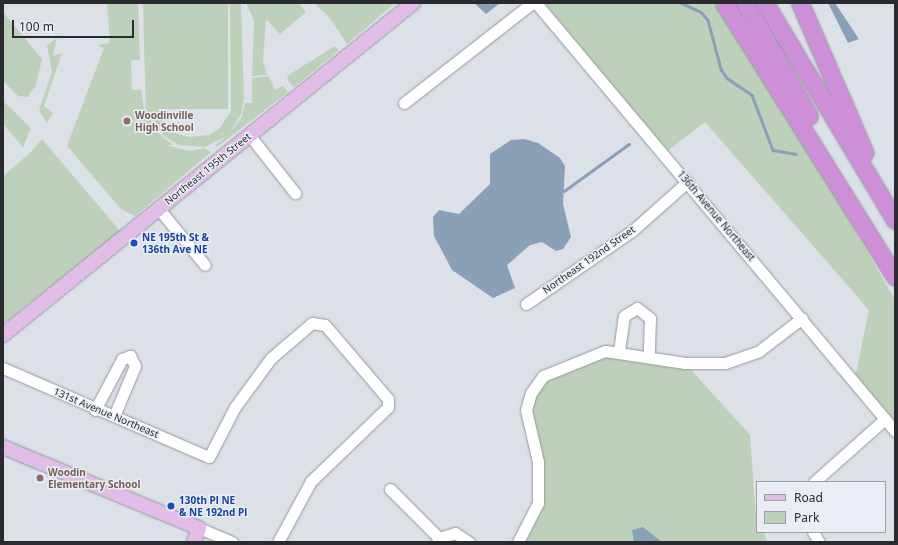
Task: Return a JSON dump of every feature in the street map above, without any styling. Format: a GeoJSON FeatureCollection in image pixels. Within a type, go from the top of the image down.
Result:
{"type":"FeatureCollection","features":[{"type":"Feature","properties":{"kind":"highway"},"geometry":{"type":"LineString","coordinates":[[724,3],[864,223]]}},
{"type":"Feature","properties":{"kind":"highway"},"geometry":{"type":"LineString","coordinates":[[745,3],[864,223],[895,277]]}},
{"type":"Feature","properties":{"kind":"highway"},"geometry":{"type":"LineString","coordinates":[[765,3],[895,220]]}},
{"type":"Feature","properties":{"kind":"highway"},"geometry":{"type":"LineString","coordinates":[[800,3],[827,70],[895,216]]}},
{"type":"Feature","properties":{"kind":"main road","name":"Northeast 195th Street"},"geometry":{"type":"LineString","coordinates":[[3,335],[413,3]]}},
{"type":"Feature","properties":{"kind":"main road"},"geometry":{"type":"LineString","coordinates":[[3,447],[198,528],[194,542]]}},
{"type":"Feature","properties":{"kind":"street"},"geometry":{"type":"LineString","coordinates":[[404,103],[532,3]]}},
{"type":"Feature","properties":{"kind":"street","name":"136th Avenue Northeast"},"geometry":{"type":"LineString","coordinates":[[536,3],[802,318],[895,431]]}},
{"type":"Feature","properties":{"kind":"street"},"geometry":{"type":"LineString","coordinates":[[250,136],[295,193]]}},
{"type":"Feature","properties":{"kind":"street","name":"Northeast 192nd Street"},"geometry":{"type":"LineString","coordinates":[[526,304],[632,231],[687,182]]}},
{"type":"Feature","properties":{"kind":"street"},"geometry":{"type":"LineString","coordinates":[[159,209],[205,265]]}},
{"type":"Feature","properties":{"kind":"street"},"geometry":{"type":"LineString","coordinates":[[619,351],[624,316],[637,308],[650,318],[649,356]]}},
{"type":"Feature","properties":{"kind":"street"},"geometry":{"type":"LineString","coordinates":[[518,542],[534,515],[540,483],[526,410],[531,393],[543,376],[556,368],[590,355],[619,351],[685,363],[725,363],[759,351],[802,318]]}},
{"type":"Feature","properties":{"kind":"street","name":"131st Avenue Northeast"},"geometry":{"type":"LineString","coordinates":[[3,368],[95,410],[114,416],[210,457],[252,381],[271,358],[312,323],[325,325],[388,399],[388,407],[311,481],[278,542]]}},
{"type":"Feature","properties":{"kind":"street"},"geometry":{"type":"LineString","coordinates":[[95,410],[119,363],[130,356],[135,366],[114,416]]}},
{"type":"Feature","properties":{"kind":"street"},"geometry":{"type":"LineString","coordinates":[[815,481],[885,419]]}},
{"type":"Feature","properties":{"kind":"street"},"geometry":{"type":"LineString","coordinates":[[390,489],[438,540],[455,533],[469,542]]}},
{"type":"Feature","properties":{"kind":"street"},"geometry":{"type":"LineString","coordinates":[[198,528],[232,542]]}},
{"type":"Feature","properties":{"kind":"street"},"geometry":{"type":"LineString","coordinates":[[814,533],[819,542]]}},
{"type":"Feature","properties":{"kind":"green space"},"geometry":{"type":"Polygon","coordinates":[[[107,3],[138,3],[140,60],[131,60],[132,90],[141,90],[146,118],[143,3],[154,3],[157,107],[166,125],[176,133],[189,137],[209,135],[220,128],[231,111],[230,3],[241,3],[244,98],[241,114],[229,134],[241,118],[245,103],[252,103],[252,78],[269,76],[275,90],[283,86],[288,92],[217,147],[215,145],[227,136],[205,147],[179,145],[165,137],[149,117],[157,132],[173,145],[165,145],[190,151],[204,148],[211,152],[135,216],[121,209],[67,146],[104,48],[97,45],[110,43],[107,3]]]}},
{"type":"Feature","properties":{"kind":"green space"},"geometry":{"type":"Polygon","coordinates":[[[154,3],[228,3],[228,109],[154,109],[154,3]]]}},
{"type":"Feature","properties":{"kind":"green space"},"geometry":{"type":"Polygon","coordinates":[[[246,3],[299,3],[306,12],[280,34],[266,19],[263,61],[267,75],[252,76],[254,21],[246,3]]]}},
{"type":"Feature","properties":{"kind":"green space"},"geometry":{"type":"Polygon","coordinates":[[[314,3],[395,3],[347,44],[330,18],[314,3]]]}},
{"type":"Feature","properties":{"kind":"green space"},"geometry":{"type":"Polygon","coordinates":[[[545,3],[716,3],[767,77],[895,300],[895,432],[850,375],[856,373],[869,310],[705,122],[666,152],[545,3]]]}},
{"type":"Feature","properties":{"kind":"green space"},"geometry":{"type":"Polygon","coordinates":[[[3,12],[42,59],[36,85],[28,97],[18,96],[3,81],[3,12]]]}},
{"type":"Feature","properties":{"kind":"green space"},"geometry":{"type":"Polygon","coordinates":[[[57,38],[53,56],[62,53],[44,106],[53,113],[47,123],[39,110],[52,72],[47,45],[57,38]]]}},
{"type":"Feature","properties":{"kind":"green space"},"geometry":{"type":"Polygon","coordinates":[[[335,46],[339,50],[294,87],[289,82],[287,76],[335,46]]]}},
{"type":"Feature","properties":{"kind":"green space"},"geometry":{"type":"Polygon","coordinates":[[[3,101],[31,128],[23,147],[3,124],[3,101]]]}},
{"type":"Feature","properties":{"kind":"green space"},"geometry":{"type":"Polygon","coordinates":[[[42,139],[120,231],[3,324],[3,176],[29,154],[42,139]]]}},
{"type":"Feature","properties":{"kind":"green space"},"geometry":{"type":"Polygon","coordinates":[[[590,355],[685,363],[750,435],[756,533],[764,533],[767,542],[518,542],[538,503],[528,428],[536,383],[590,355]]]}},
{"type":"Feature","properties":{"kind":"water"},"geometry":{"type":"Polygon","coordinates":[[[474,3],[500,3],[486,14],[474,3]]]}},
{"type":"Feature","properties":{"kind":"water"},"geometry":{"type":"Polygon","coordinates":[[[828,3],[835,3],[859,39],[848,43],[828,3]]]}},
{"type":"Feature","properties":{"kind":"water"},"geometry":{"type":"Polygon","coordinates":[[[524,139],[538,143],[560,158],[565,166],[563,204],[571,237],[563,249],[556,251],[542,242],[530,245],[507,265],[515,288],[493,298],[452,270],[434,236],[433,217],[439,210],[459,214],[490,184],[490,154],[511,140],[524,139]]]}},
{"type":"Feature","properties":{"kind":"water"},"geometry":{"type":"Polygon","coordinates":[[[643,527],[662,542],[634,542],[632,530],[643,527]]]}},
{"type":"Feature","properties":{"kind":"waterway"},"geometry":{"type":"LineString","coordinates":[[681,3],[701,12],[708,20],[721,69],[727,78],[752,95],[773,150],[796,154]]}},
{"type":"Feature","properties":{"kind":"waterway"},"geometry":{"type":"LineString","coordinates":[[564,191],[629,144]]}},
{"type":"Feature","properties":{"kind":"place","name":"Woodinville High School"},"geometry":{"type":"Point","coordinates":[127,121]}},
{"type":"Feature","properties":{"kind":"place","name":"NE 195th St & 136th Ave NE"},"geometry":{"type":"Point","coordinates":[134,243]}},
{"type":"Feature","properties":{"kind":"place","name":"Woodin Elementary School"},"geometry":{"type":"Point","coordinates":[40,478]}},
{"type":"Feature","properties":{"kind":"place","name":"130th Pl NE & NE 192nd Pl"},"geometry":{"type":"Point","coordinates":[171,506]}}]}
